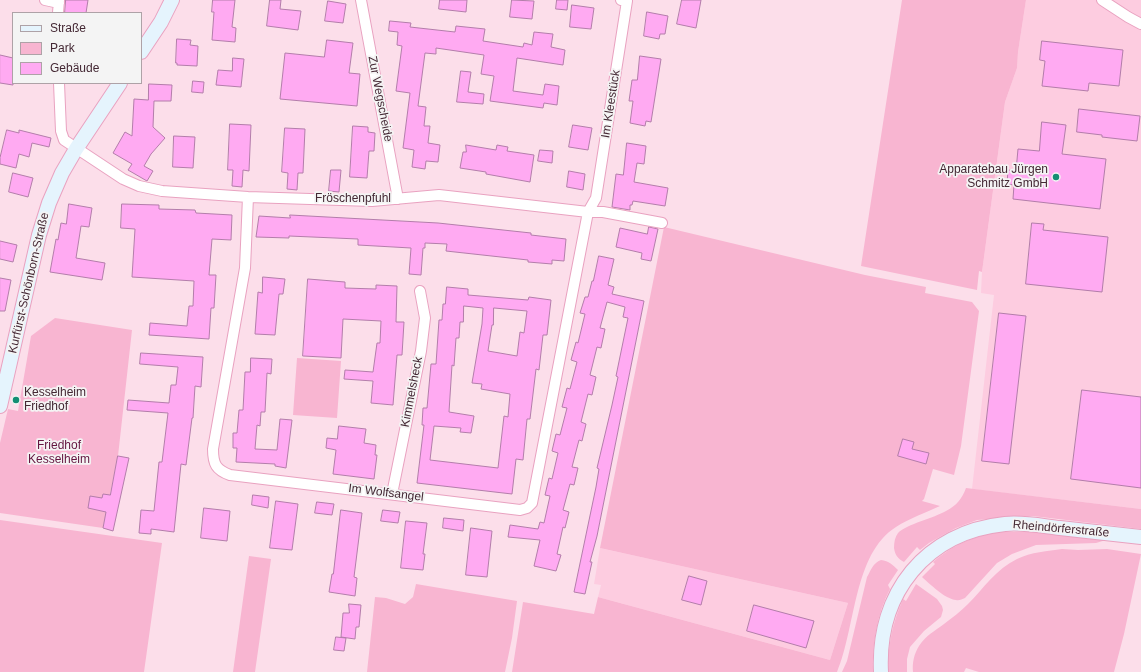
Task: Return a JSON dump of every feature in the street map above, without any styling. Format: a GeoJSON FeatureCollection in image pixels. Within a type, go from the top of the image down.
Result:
{"type":"FeatureCollection","features":[{"type":"Feature","properties":{"kind":"street"},"geometry":{"type":"LineString","coordinates":[[45,0],[59,5]]}},
{"type":"Feature","properties":{"kind":"street"},"geometry":{"type":"LineString","coordinates":[[142,50],[161,22],[172,0]]}},
{"type":"Feature","properties":{"kind":"street","name":"Zur Wegscheide"},"geometry":{"type":"LineString","coordinates":[[361,0],[398,199]]}},
{"type":"Feature","properties":{"kind":"street","name":"Im Kleestück"},"geometry":{"type":"LineString","coordinates":[[588,212],[596,198],[627,1],[621,0]]}},
{"type":"Feature","properties":{"kind":"street"},"geometry":{"type":"LineString","coordinates":[[1102,0],[1141,24]]}},
{"type":"Feature","properties":{"kind":"street","name":"Fröschenpfuhl"},"geometry":{"type":"LineString","coordinates":[[59,84],[60,131],[64,140],[123,179],[139,186],[162,191],[248,197],[372,201],[439,195],[588,212],[603,212],[662,224]]}},
{"type":"Feature","properties":{"kind":"street","name":"Kurfürst-Schönborn-Straße"},"geometry":{"type":"LineString","coordinates":[[0,406],[48,203],[59,179],[76,149],[119,84]]}},
{"type":"Feature","properties":{"kind":"street","name":"Im Wolfsangel"},"geometry":{"type":"LineString","coordinates":[[248,197],[245,268],[213,449],[213,458],[216,467],[222,472],[230,474],[520,510],[528,508],[532,502],[588,212]]}},
{"type":"Feature","properties":{"kind":"street","name":"Kimmelsheck"},"geometry":{"type":"LineString","coordinates":[[392,494],[421,351],[425,318],[420,291]]}},
{"type":"Feature","properties":{"kind":"street","name":"Rheindörferstraße"},"geometry":{"type":"LineString","coordinates":[[881,672],[882,642],[886,620],[896,594],[906,579],[926,556],[944,543],[985,527],[1006,524],[1028,524],[1141,537]]}},
{"type":"Feature","properties":{"kind":"shaded area"},"geometry":{"type":"Polygon","coordinates":[[[1026,0],[1141,0],[1141,509],[972,489],[994,295],[981,293],[982,272],[1005,102],[1017,68],[1026,0]]]}},
{"type":"Feature","properties":{"kind":"shaded area"},"geometry":{"type":"Polygon","coordinates":[[[600,548],[848,603],[830,660],[598,597],[601,585],[594,584],[600,548]]]}},
{"type":"Feature","properties":{"kind":"green space"},"geometry":{"type":"Polygon","coordinates":[[[902,0],[1026,0],[1017,68],[1005,102],[982,272],[979,271],[977,290],[861,266],[902,0]]]}},
{"type":"Feature","properties":{"kind":"green space"},"geometry":{"type":"Polygon","coordinates":[[[664,227],[865,275],[926,287],[925,293],[972,302],[979,311],[961,446],[954,475],[933,469],[924,499],[922,501],[940,506],[912,518],[896,527],[882,539],[871,555],[863,573],[848,635],[837,672],[512,672],[523,602],[594,614],[598,597],[830,660],[848,603],[600,548],[664,227]]]}},
{"type":"Feature","properties":{"kind":"green space","name":"Friedhof Kesselheim"},"geometry":{"type":"Polygon","coordinates":[[[55,318],[132,330],[118,456],[103,528],[0,513],[0,443],[8,409],[18,411],[31,336],[55,318]]]}},
{"type":"Feature","properties":{"kind":"green space"},"geometry":{"type":"Polygon","coordinates":[[[297,358],[341,361],[337,418],[293,415],[297,358]]]}},
{"type":"Feature","properties":{"kind":"green space"},"geometry":{"type":"Polygon","coordinates":[[[966,488],[1141,509],[1141,529],[1033,516],[977,520],[956,528],[929,543],[920,550],[917,547],[904,562],[898,558],[894,548],[898,533],[908,527],[950,509],[963,496],[966,488]]]}},
{"type":"Feature","properties":{"kind":"green space"},"geometry":{"type":"Polygon","coordinates":[[[0,520],[162,543],[144,672],[0,672],[0,520]]]}},
{"type":"Feature","properties":{"kind":"green space"},"geometry":{"type":"Polygon","coordinates":[[[1001,532],[1036,532],[1106,540],[1096,543],[1036,545],[1012,554],[997,563],[965,598],[959,600],[947,597],[922,577],[935,564],[933,562],[949,550],[973,539],[1001,532]]]}},
{"type":"Feature","properties":{"kind":"green space"},"geometry":{"type":"Polygon","coordinates":[[[1062,549],[1107,549],[1141,554],[1124,634],[1114,672],[979,672],[966,668],[964,672],[913,672],[915,655],[922,642],[965,607],[1003,568],[1017,559],[1028,555],[1062,549]]]}},
{"type":"Feature","properties":{"kind":"green space"},"geometry":{"type":"Polygon","coordinates":[[[249,556],[271,559],[255,672],[233,672],[249,556]]]}},
{"type":"Feature","properties":{"kind":"green space"},"geometry":{"type":"Polygon","coordinates":[[[881,560],[889,562],[898,570],[888,585],[890,589],[885,599],[876,629],[873,651],[873,672],[842,672],[847,661],[867,577],[874,565],[881,560]]]}},
{"type":"Feature","properties":{"kind":"green space"},"geometry":{"type":"Polygon","coordinates":[[[416,584],[517,601],[512,638],[505,672],[367,672],[375,597],[386,598],[405,604],[413,597],[416,584]]]}},
{"type":"Feature","properties":{"kind":"green space"},"geometry":{"type":"Polygon","coordinates":[[[916,584],[937,599],[943,610],[941,617],[924,631],[910,647],[907,659],[907,672],[888,672],[893,626],[903,599],[906,601],[916,584]]]}},
{"type":"Feature","properties":{"kind":"building"},"geometry":{"type":"Polygon","coordinates":[[[66,0],[88,0],[86,12],[65,12],[66,0]]]}},
{"type":"Feature","properties":{"kind":"building"},"geometry":{"type":"Polygon","coordinates":[[[213,0],[235,0],[232,27],[236,28],[235,42],[212,40],[214,12],[212,12],[213,0]]]}},
{"type":"Feature","properties":{"kind":"building"},"geometry":{"type":"Polygon","coordinates":[[[270,0],[281,0],[280,9],[301,11],[298,30],[267,26],[270,0]]]}},
{"type":"Feature","properties":{"kind":"building"},"geometry":{"type":"Polygon","coordinates":[[[440,0],[467,0],[466,12],[439,9],[440,0]]]}},
{"type":"Feature","properties":{"kind":"building"},"geometry":{"type":"Polygon","coordinates":[[[512,0],[534,1],[532,19],[510,17],[512,0]]]}},
{"type":"Feature","properties":{"kind":"building"},"geometry":{"type":"Polygon","coordinates":[[[557,0],[568,0],[567,10],[556,9],[557,0]]]}},
{"type":"Feature","properties":{"kind":"building"},"geometry":{"type":"Polygon","coordinates":[[[682,0],[701,0],[696,28],[677,24],[682,0]]]}},
{"type":"Feature","properties":{"kind":"building"},"geometry":{"type":"Polygon","coordinates":[[[328,1],[346,4],[343,23],[325,21],[328,1]]]}},
{"type":"Feature","properties":{"kind":"building"},"geometry":{"type":"Polygon","coordinates":[[[572,5],[594,8],[591,29],[570,27],[572,5]]]}},
{"type":"Feature","properties":{"kind":"building"},"geometry":{"type":"Polygon","coordinates":[[[647,12],[668,16],[665,34],[660,34],[659,39],[644,36],[647,12]]]}},
{"type":"Feature","properties":{"kind":"building"},"geometry":{"type":"Polygon","coordinates":[[[390,21],[411,23],[410,27],[455,32],[456,26],[485,29],[483,41],[523,47],[524,43],[532,45],[534,32],[553,34],[551,47],[565,50],[563,65],[517,58],[513,91],[543,95],[545,84],[559,86],[557,105],[544,103],[543,108],[490,101],[494,76],[481,74],[484,55],[436,48],[436,54],[425,53],[418,106],[426,107],[424,126],[430,126],[428,143],[440,145],[438,162],[426,161],[425,169],[412,167],[414,150],[403,148],[410,93],[396,91],[402,46],[397,45],[398,32],[389,31],[390,21]]]}},
{"type":"Feature","properties":{"kind":"building"},"geometry":{"type":"Polygon","coordinates":[[[177,39],[191,40],[190,45],[198,46],[197,66],[177,65],[177,39]]]}},
{"type":"Feature","properties":{"kind":"building"},"geometry":{"type":"Polygon","coordinates":[[[327,40],[353,43],[349,73],[360,74],[357,106],[280,99],[285,53],[324,57],[327,40]]]}},
{"type":"Feature","properties":{"kind":"building"},"geometry":{"type":"Polygon","coordinates":[[[1042,41],[1123,50],[1119,86],[1089,83],[1088,91],[1042,86],[1045,61],[1040,60],[1042,41]]]}},
{"type":"Feature","properties":{"kind":"building"},"geometry":{"type":"Polygon","coordinates":[[[0,55],[12,58],[13,85],[0,83],[0,55]]]}},
{"type":"Feature","properties":{"kind":"building"},"geometry":{"type":"Polygon","coordinates":[[[640,56],[661,59],[651,122],[646,121],[645,126],[630,123],[633,101],[629,101],[632,80],[637,80],[640,56]]]}},
{"type":"Feature","properties":{"kind":"building"},"geometry":{"type":"Polygon","coordinates":[[[233,58],[244,59],[241,87],[216,85],[218,70],[232,71],[233,58]]]}},
{"type":"Feature","properties":{"kind":"building"},"geometry":{"type":"Polygon","coordinates":[[[461,71],[471,72],[468,92],[484,94],[483,104],[457,102],[461,71]]]}},
{"type":"Feature","properties":{"kind":"building"},"geometry":{"type":"Polygon","coordinates":[[[193,81],[204,82],[203,93],[192,92],[193,81]]]}},
{"type":"Feature","properties":{"kind":"building"},"geometry":{"type":"Polygon","coordinates":[[[149,84],[172,85],[171,101],[154,101],[153,127],[165,138],[151,154],[144,166],[153,171],[147,181],[128,170],[132,164],[113,153],[125,132],[132,136],[134,99],[148,100],[149,84]]]}},
{"type":"Feature","properties":{"kind":"building"},"geometry":{"type":"Polygon","coordinates":[[[1079,109],[1140,116],[1137,141],[1102,137],[1102,135],[1077,132],[1079,109]]]}},
{"type":"Feature","properties":{"kind":"building","name":"Apparatebau Jürgen Schmitz GmbH"},"geometry":{"type":"Polygon","coordinates":[[[1042,122],[1066,125],[1062,154],[1106,159],[1100,209],[1013,199],[1014,185],[1007,184],[1008,170],[1016,171],[1018,149],[1039,151],[1042,122]]]}},
{"type":"Feature","properties":{"kind":"building"},"geometry":{"type":"Polygon","coordinates":[[[230,124],[251,125],[249,171],[243,170],[242,187],[232,186],[233,170],[228,170],[230,124]]]}},
{"type":"Feature","properties":{"kind":"building"},"geometry":{"type":"Polygon","coordinates":[[[573,125],[592,128],[588,150],[569,147],[573,125]]]}},
{"type":"Feature","properties":{"kind":"building"},"geometry":{"type":"Polygon","coordinates":[[[353,126],[368,127],[368,132],[375,133],[374,151],[369,151],[367,178],[350,177],[353,126]]]}},
{"type":"Feature","properties":{"kind":"building"},"geometry":{"type":"Polygon","coordinates":[[[285,128],[305,129],[303,173],[298,173],[297,190],[287,189],[288,173],[282,172],[285,128]]]}},
{"type":"Feature","properties":{"kind":"building"},"geometry":{"type":"Polygon","coordinates":[[[7,130],[19,133],[19,130],[51,138],[49,147],[32,143],[29,157],[19,154],[16,168],[0,164],[0,158],[7,130]]]}},
{"type":"Feature","properties":{"kind":"building"},"geometry":{"type":"Polygon","coordinates":[[[174,136],[195,137],[193,168],[173,167],[174,136]]]}},
{"type":"Feature","properties":{"kind":"building"},"geometry":{"type":"Polygon","coordinates":[[[627,143],[646,146],[644,164],[637,163],[634,182],[668,188],[665,206],[633,201],[632,205],[630,205],[630,210],[612,207],[616,174],[623,175],[627,143]]]}},
{"type":"Feature","properties":{"kind":"building"},"geometry":{"type":"Polygon","coordinates":[[[466,145],[496,150],[497,145],[508,147],[507,151],[534,155],[530,182],[460,168],[463,152],[466,152],[466,145]]]}},
{"type":"Feature","properties":{"kind":"building"},"geometry":{"type":"Polygon","coordinates":[[[540,150],[553,151],[552,163],[538,161],[540,150]]]}},
{"type":"Feature","properties":{"kind":"building"},"geometry":{"type":"Polygon","coordinates":[[[331,170],[341,170],[339,192],[329,191],[331,170]]]}},
{"type":"Feature","properties":{"kind":"building"},"geometry":{"type":"Polygon","coordinates":[[[569,171],[585,174],[583,190],[567,187],[569,171]]]}},
{"type":"Feature","properties":{"kind":"building"},"geometry":{"type":"Polygon","coordinates":[[[13,173],[33,178],[28,197],[9,192],[13,173]]]}},
{"type":"Feature","properties":{"kind":"building"},"geometry":{"type":"Polygon","coordinates":[[[69,204],[92,208],[89,227],[81,226],[76,258],[105,263],[102,280],[50,272],[56,239],[58,240],[61,223],[66,224],[69,204]]]}},
{"type":"Feature","properties":{"kind":"building"},"geometry":{"type":"Polygon","coordinates":[[[122,204],[159,205],[159,209],[195,210],[196,213],[232,215],[231,240],[212,239],[209,275],[216,275],[214,308],[211,308],[209,339],[149,335],[150,323],[187,326],[189,306],[193,306],[194,281],[132,277],[135,229],[121,228],[122,204]]]}},
{"type":"Feature","properties":{"kind":"building"},"geometry":{"type":"Polygon","coordinates":[[[290,215],[438,223],[531,233],[531,235],[566,239],[564,261],[552,260],[552,264],[528,262],[528,260],[446,251],[447,244],[425,243],[425,248],[423,248],[421,275],[409,274],[411,248],[358,245],[358,239],[289,236],[289,238],[256,237],[259,216],[290,218],[290,215]]]}},
{"type":"Feature","properties":{"kind":"building"},"geometry":{"type":"Polygon","coordinates":[[[1032,223],[1044,224],[1043,230],[1108,237],[1102,292],[1026,284],[1032,223]]]}},
{"type":"Feature","properties":{"kind":"building"},"geometry":{"type":"Polygon","coordinates":[[[649,227],[658,229],[651,261],[641,259],[642,253],[616,247],[620,228],[647,234],[649,227]]]}},
{"type":"Feature","properties":{"kind":"building"},"geometry":{"type":"Polygon","coordinates":[[[0,241],[17,245],[13,262],[0,259],[0,241]]]}},
{"type":"Feature","properties":{"kind":"building"},"geometry":{"type":"Polygon","coordinates":[[[599,256],[614,259],[608,285],[614,287],[612,294],[644,301],[597,536],[590,562],[592,562],[585,594],[574,592],[596,487],[599,469],[597,468],[618,377],[616,376],[628,318],[623,317],[625,307],[607,302],[600,328],[605,329],[601,348],[597,347],[590,375],[596,377],[592,395],[588,394],[581,422],[586,424],[582,441],[579,440],[572,467],[578,468],[574,485],[570,484],[563,510],[569,512],[565,528],[563,527],[557,554],[561,555],[556,571],[534,566],[540,540],[508,537],[510,525],[538,529],[540,522],[544,523],[550,496],[545,495],[549,478],[552,479],[558,453],[552,451],[556,434],[560,435],[567,408],[562,407],[567,388],[570,389],[577,362],[571,360],[576,342],[578,343],[585,314],[580,313],[585,297],[588,297],[599,256]]]}},
{"type":"Feature","properties":{"kind":"building"},"geometry":{"type":"Polygon","coordinates":[[[263,277],[285,279],[283,294],[279,294],[275,335],[255,334],[258,292],[262,293],[263,277]]]}},
{"type":"Feature","properties":{"kind":"building"},"geometry":{"type":"Polygon","coordinates":[[[0,278],[11,280],[5,311],[0,311],[0,278]]]}},
{"type":"Feature","properties":{"kind":"building"},"geometry":{"type":"Polygon","coordinates":[[[308,279],[345,282],[345,288],[376,289],[376,285],[397,286],[396,322],[404,322],[402,355],[397,355],[393,405],[371,403],[373,381],[344,379],[345,370],[373,372],[377,343],[380,343],[381,321],[343,319],[341,358],[303,356],[308,279]]]}},
{"type":"Feature","properties":{"kind":"building"},"geometry":{"type":"Polygon","coordinates":[[[447,287],[468,289],[468,295],[528,300],[529,297],[551,300],[547,335],[543,335],[539,370],[536,369],[530,419],[527,419],[523,460],[516,459],[512,494],[417,483],[424,425],[422,425],[423,408],[427,408],[431,364],[436,364],[439,320],[442,320],[443,304],[445,304],[447,287]],[[464,306],[463,322],[460,322],[459,338],[456,338],[454,366],[452,365],[449,412],[474,416],[471,433],[460,432],[461,428],[434,426],[430,460],[498,468],[504,416],[508,417],[510,394],[481,389],[482,384],[472,383],[482,324],[483,308],[464,306]],[[494,308],[493,325],[488,351],[517,356],[520,332],[524,333],[527,311],[494,308]]]}},
{"type":"Feature","properties":{"kind":"building"},"geometry":{"type":"Polygon","coordinates":[[[999,313],[1026,316],[1009,464],[982,461],[999,313]]]}},
{"type":"Feature","properties":{"kind":"building"},"geometry":{"type":"Polygon","coordinates":[[[141,353],[203,357],[201,387],[195,386],[193,418],[186,465],[181,464],[174,532],[151,529],[151,534],[139,533],[141,510],[154,511],[159,462],[162,462],[168,413],[127,410],[128,400],[169,403],[171,385],[176,385],[178,367],[140,364],[141,353]]]}},
{"type":"Feature","properties":{"kind":"building"},"geometry":{"type":"Polygon","coordinates":[[[251,358],[272,359],[271,374],[267,373],[265,412],[261,412],[260,426],[257,425],[255,449],[277,450],[280,419],[292,420],[286,468],[275,466],[275,464],[236,462],[237,448],[233,448],[233,433],[237,433],[239,410],[243,410],[245,372],[250,372],[251,358]]]}},
{"type":"Feature","properties":{"kind":"building"},"geometry":{"type":"Polygon","coordinates":[[[1082,390],[1141,397],[1141,488],[1071,479],[1082,390]]]}},
{"type":"Feature","properties":{"kind":"building"},"geometry":{"type":"Polygon","coordinates":[[[339,426],[366,429],[364,443],[376,445],[375,455],[377,455],[374,479],[333,474],[336,450],[326,448],[327,438],[337,439],[339,426]]]}},
{"type":"Feature","properties":{"kind":"building"},"geometry":{"type":"Polygon","coordinates":[[[903,439],[914,442],[912,449],[929,453],[926,464],[898,456],[903,439]]]}},
{"type":"Feature","properties":{"kind":"building"},"geometry":{"type":"Polygon","coordinates":[[[118,456],[129,458],[113,531],[103,528],[106,512],[88,508],[90,496],[102,498],[103,494],[110,495],[118,456]]]}},
{"type":"Feature","properties":{"kind":"building"},"geometry":{"type":"Polygon","coordinates":[[[253,495],[269,497],[268,508],[252,505],[253,495]]]}},
{"type":"Feature","properties":{"kind":"building"},"geometry":{"type":"Polygon","coordinates":[[[276,501],[298,504],[292,550],[270,548],[276,501]]]}},
{"type":"Feature","properties":{"kind":"building"},"geometry":{"type":"Polygon","coordinates":[[[317,502],[334,504],[332,515],[315,513],[317,502]]]}},
{"type":"Feature","properties":{"kind":"building"},"geometry":{"type":"Polygon","coordinates":[[[204,508],[230,511],[227,541],[201,538],[204,508]]]}},
{"type":"Feature","properties":{"kind":"building"},"geometry":{"type":"Polygon","coordinates":[[[341,510],[362,513],[354,577],[357,578],[355,596],[329,592],[333,574],[341,510]]]}},
{"type":"Feature","properties":{"kind":"building"},"geometry":{"type":"Polygon","coordinates":[[[383,510],[400,512],[398,523],[381,521],[383,510]]]}},
{"type":"Feature","properties":{"kind":"building"},"geometry":{"type":"Polygon","coordinates":[[[444,518],[464,520],[463,531],[443,528],[444,518]]]}},
{"type":"Feature","properties":{"kind":"building"},"geometry":{"type":"Polygon","coordinates":[[[406,521],[427,523],[423,554],[425,554],[423,570],[401,568],[406,521]]]}},
{"type":"Feature","properties":{"kind":"building"},"geometry":{"type":"Polygon","coordinates":[[[471,528],[492,531],[487,577],[466,575],[471,528]]]}},
{"type":"Feature","properties":{"kind":"building"},"geometry":{"type":"Polygon","coordinates":[[[689,576],[707,581],[701,605],[682,600],[689,576]]]}},
{"type":"Feature","properties":{"kind":"building"},"geometry":{"type":"Polygon","coordinates":[[[349,604],[361,605],[359,627],[356,627],[355,639],[341,637],[343,613],[349,613],[349,604]]]}},
{"type":"Feature","properties":{"kind":"building"},"geometry":{"type":"Polygon","coordinates":[[[754,605],[814,621],[806,648],[747,631],[754,605]]]}},
{"type":"Feature","properties":{"kind":"building"},"geometry":{"type":"Polygon","coordinates":[[[336,637],[346,638],[344,651],[334,650],[336,637]]]}},
{"type":"Feature","properties":{"kind":"place","name":"Apparatebau Jürgen Schmitz GmbH"},"geometry":{"type":"Point","coordinates":[1056,177]}},
{"type":"Feature","properties":{"kind":"place","name":"Kesselheim Friedhof"},"geometry":{"type":"Point","coordinates":[16,400]}}]}
